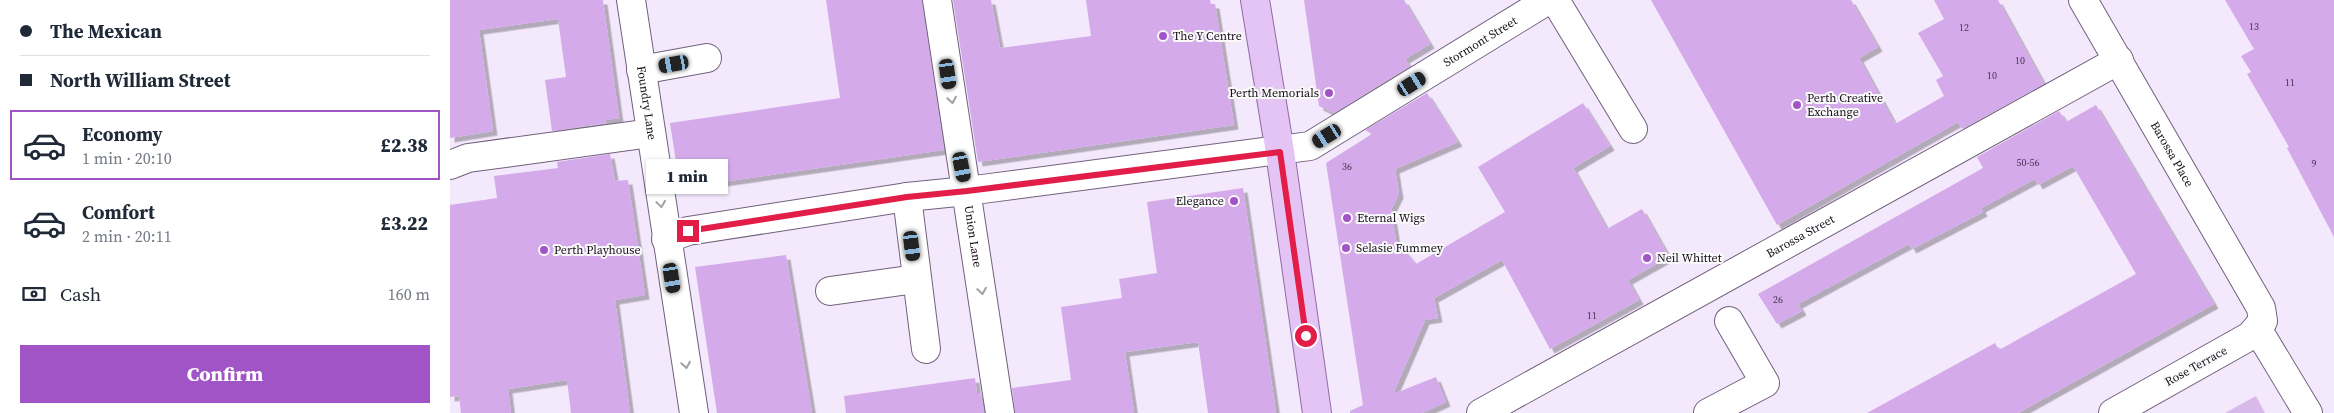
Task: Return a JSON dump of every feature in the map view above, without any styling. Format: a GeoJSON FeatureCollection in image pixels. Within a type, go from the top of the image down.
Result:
{"type":"FeatureCollection","features":[{"type":"Feature","properties":{"kind":"main road"},"geometry":{"type":"LineString","coordinates":[[1255,0],[1280,152],[1317,413]]}},
{"type":"Feature","properties":{"kind":"street","name":"Foundry Lane"},"geometry":{"type":"LineString","coordinates":[[631,0],[694,413]]}},
{"type":"Feature","properties":{"kind":"street","name":"Union Lane"},"geometry":{"type":"LineString","coordinates":[[937,0],[1000,413]]}},
{"type":"Feature","properties":{"kind":"street","name":"Stormont Street"},"geometry":{"type":"LineString","coordinates":[[666,239],[688,231],[907,197],[1280,152],[1310,146],[1548,0]]}},
{"type":"Feature","properties":{"kind":"street"},"geometry":{"type":"LineString","coordinates":[[1555,0],[1633,130]]}},
{"type":"Feature","properties":{"kind":"street","name":"Barossa Place"},"geometry":{"type":"LineString","coordinates":[[2083,0],[2119,60],[2305,406]]}},
{"type":"Feature","properties":{"kind":"street"},"geometry":{"type":"LineString","coordinates":[[641,70],[708,58]]}},
{"type":"Feature","properties":{"kind":"street","name":"Barossa Street"},"geometry":{"type":"LineString","coordinates":[[1481,413],[2119,60]]}},
{"type":"Feature","properties":{"kind":"street"},"geometry":{"type":"LineString","coordinates":[[450,165],[468,158],[651,133]]}},
{"type":"Feature","properties":{"kind":"street"},"geometry":{"type":"LineString","coordinates":[[907,197],[926,349]]}},
{"type":"Feature","properties":{"kind":"street"},"geometry":{"type":"LineString","coordinates":[[830,291],[916,279]]}},
{"type":"Feature","properties":{"kind":"street","name":"Rose Terrace"},"geometry":{"type":"LineString","coordinates":[[2113,413],[2250,336],[2259,319]]}},
{"type":"Feature","properties":{"kind":"street"},"geometry":{"type":"LineString","coordinates":[[1708,413],[1765,383],[1729,321]]}},
{"type":"Feature","properties":{"kind":"shaded area"},"geometry":{"type":"Polygon","coordinates":[[[2256,396],[2265,413],[2225,413],[2256,396]]]}},
{"type":"Feature","properties":{"kind":"building"},"geometry":{"type":"Polygon","coordinates":[[[450,0],[603,0],[619,118],[605,120],[606,123],[552,131],[545,80],[566,77],[558,19],[479,30],[493,131],[450,138],[450,0]]]}},
{"type":"Feature","properties":{"kind":"building"},"geometry":{"type":"Polygon","coordinates":[[[826,0],[922,0],[944,150],[680,188],[670,123],[840,98],[826,0]]]}},
{"type":"Feature","properties":{"kind":"building"},"geometry":{"type":"Polygon","coordinates":[[[953,0],[991,0],[1000,48],[1091,36],[1086,0],[1210,0],[1211,4],[1215,4],[1234,125],[978,162],[953,0]]]}},
{"type":"Feature","properties":{"kind":"building"},"geometry":{"type":"Polygon","coordinates":[[[1304,0],[1404,0],[1430,44],[1405,59],[1410,66],[1334,113],[1319,106],[1304,0]]]}},
{"type":"Feature","properties":{"kind":"building","name":"Perth Creative Exchange"},"geometry":{"type":"Polygon","coordinates":[[[1651,0],[1851,0],[1878,47],[1859,58],[1895,124],[1944,96],[1936,80],[1943,76],[1918,33],[1944,19],[1934,0],[1998,0],[2044,84],[1962,129],[1958,122],[1777,225],[1651,0]]]}},
{"type":"Feature","properties":{"kind":"building"},"geometry":{"type":"Polygon","coordinates":[[[2225,0],[2334,0],[2334,237],[2287,148],[2289,147],[2247,74],[2251,72],[2241,56],[2254,49],[2225,0]]]}},
{"type":"Feature","properties":{"kind":"building"},"geometry":{"type":"Polygon","coordinates":[[[1427,93],[1458,142],[1395,169],[1399,194],[1391,210],[1396,240],[1416,264],[1505,212],[1478,167],[1583,103],[1610,146],[1573,168],[1607,229],[1642,209],[1669,257],[1628,280],[1639,300],[1550,349],[1502,260],[1434,298],[1438,318],[1425,320],[1393,394],[1436,377],[1446,402],[1422,413],[1350,413],[1350,411],[1363,405],[1326,163],[1372,134],[1365,130],[1427,93]]]}},
{"type":"Feature","properties":{"kind":"building"},"geometry":{"type":"Polygon","coordinates":[[[2096,105],[2214,304],[2018,413],[1867,413],[1995,343],[1999,350],[2136,274],[2073,166],[2038,185],[2035,179],[1981,208],[1983,212],[1912,249],[1909,244],[1798,304],[1802,311],[1777,324],[1758,294],[1983,168],[1977,157],[2059,111],[2066,122],[2096,105]]]}},
{"type":"Feature","properties":{"kind":"building","name":"Perth Playhouse"},"geometry":{"type":"Polygon","coordinates":[[[610,154],[615,181],[628,180],[645,295],[615,300],[630,413],[571,413],[567,380],[508,389],[511,413],[461,413],[459,396],[450,397],[450,205],[497,198],[494,176],[558,168],[557,162],[610,154]]]}},
{"type":"Feature","properties":{"kind":"building"},"geometry":{"type":"Polygon","coordinates":[[[1243,188],[1276,413],[1208,413],[1198,342],[1125,352],[1134,413],[1015,413],[1012,388],[1071,380],[1061,307],[1122,298],[1119,279],[1157,273],[1147,202],[1243,188]]]}},
{"type":"Feature","properties":{"kind":"building"},"geometry":{"type":"Polygon","coordinates":[[[786,255],[812,413],[717,413],[695,267],[786,255]]]}},
{"type":"Feature","properties":{"kind":"building"},"geometry":{"type":"Polygon","coordinates":[[[975,378],[977,393],[981,393],[984,413],[846,413],[844,396],[975,378]]]}},
{"type":"Feature","properties":{"kind":"place","name":"The Y Centre"},"geometry":{"type":"Point","coordinates":[1163,36]}},
{"type":"Feature","properties":{"kind":"place","name":"Perth Memorials"},"geometry":{"type":"Point","coordinates":[1329,93]}},
{"type":"Feature","properties":{"kind":"place","name":"Perth Creative Exchange"},"geometry":{"type":"Point","coordinates":[1797,105]}},
{"type":"Feature","properties":{"kind":"place","name":"Elegance"},"geometry":{"type":"Point","coordinates":[1234,201]}},
{"type":"Feature","properties":{"kind":"place","name":"Eternal Wigs"},"geometry":{"type":"Point","coordinates":[1347,218]}},
{"type":"Feature","properties":{"kind":"place","name":"Selasie Fummey"},"geometry":{"type":"Point","coordinates":[1346,248]}},
{"type":"Feature","properties":{"kind":"place","name":"Perth Playhouse"},"geometry":{"type":"Point","coordinates":[544,250]}},
{"type":"Feature","properties":{"kind":"place","name":"Neil Whittet"},"geometry":{"type":"Point","coordinates":[1647,258]}},
{"type":"Feature","properties":{"kind":"route"},"geometry":{"type":"LineString","coordinates":[[688,231],[907,197],[1280,152],[1306,336]]}}]}
